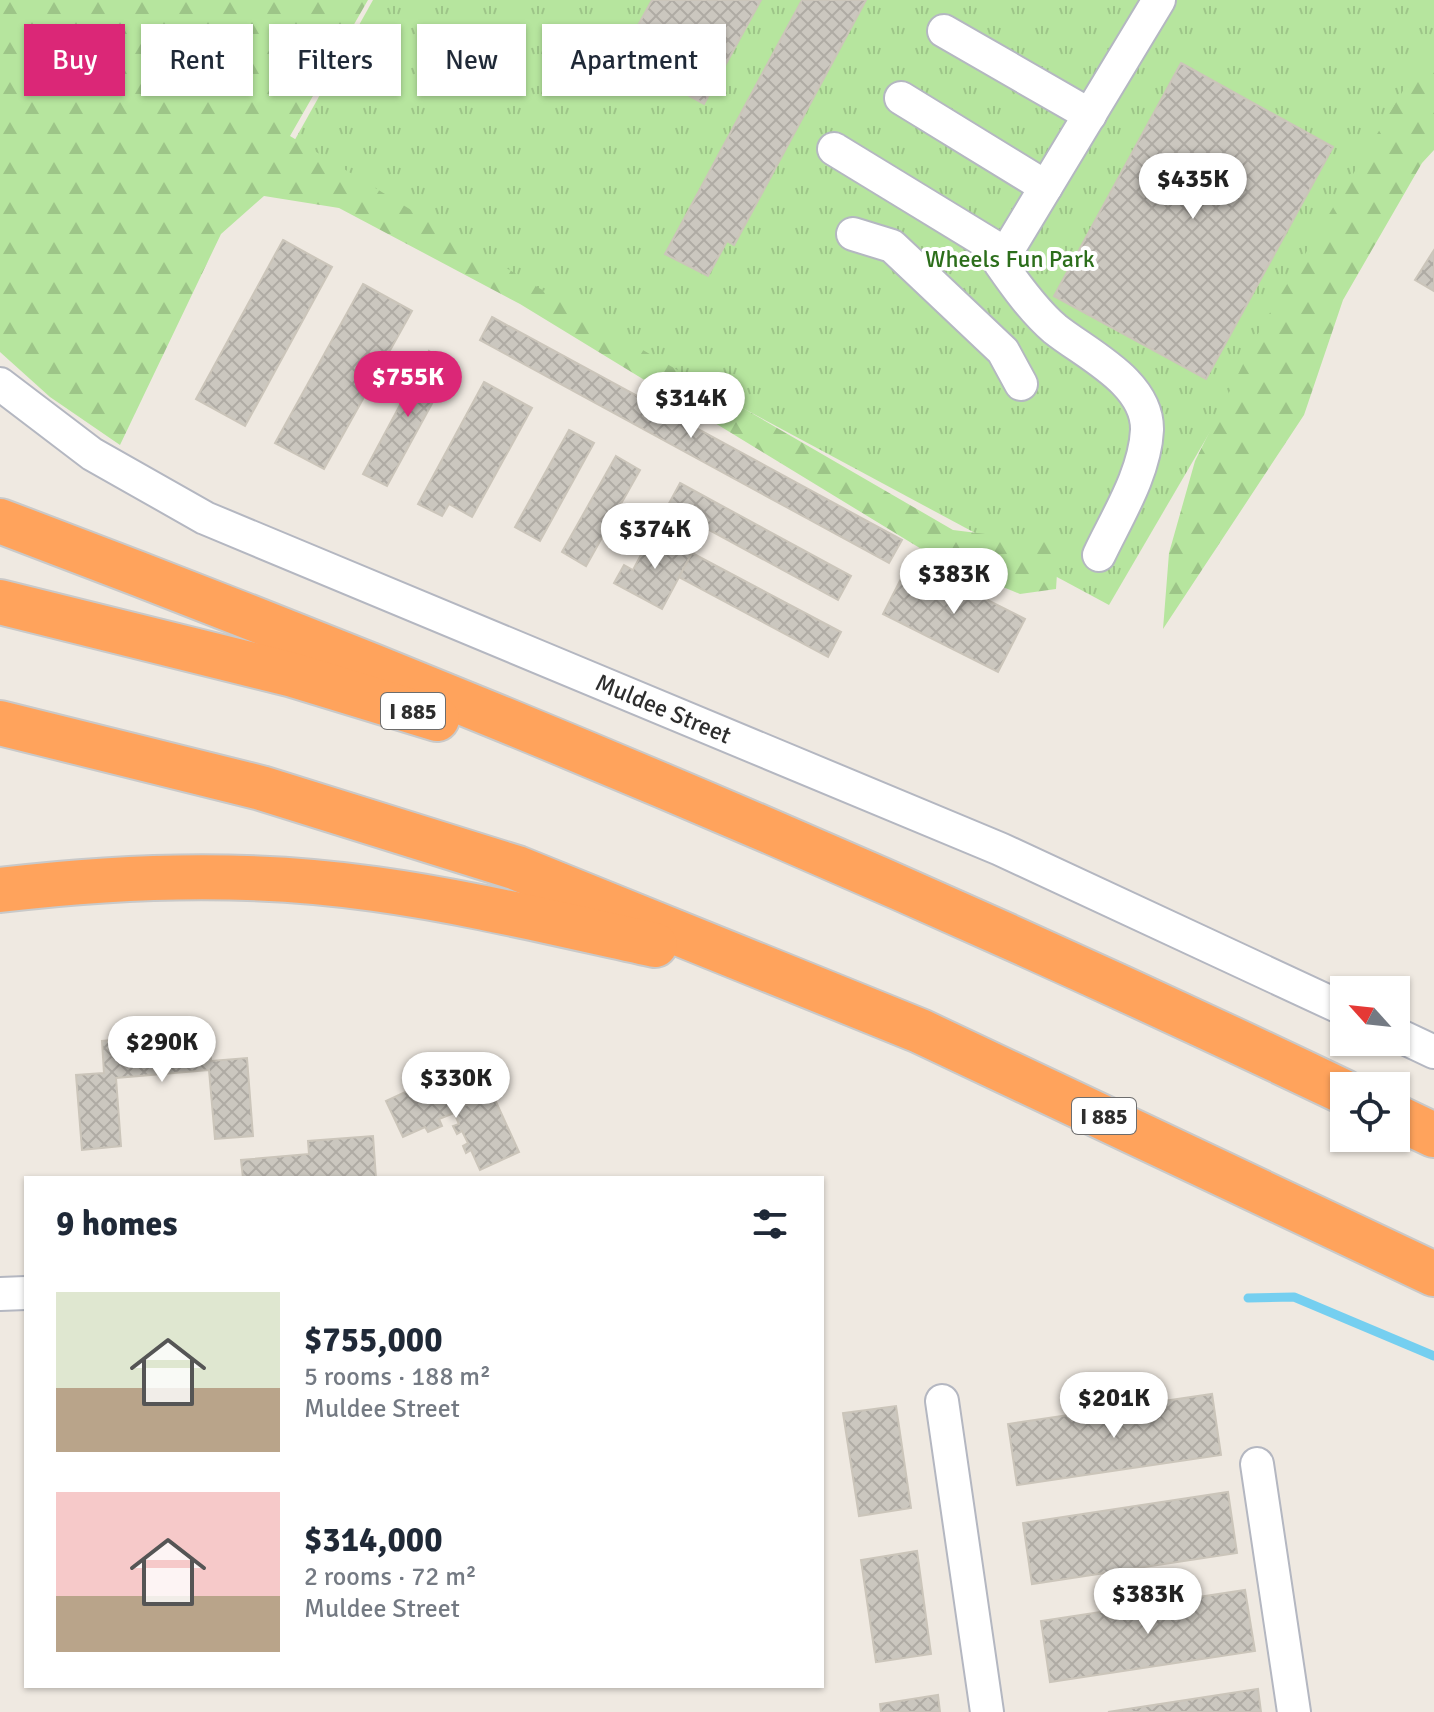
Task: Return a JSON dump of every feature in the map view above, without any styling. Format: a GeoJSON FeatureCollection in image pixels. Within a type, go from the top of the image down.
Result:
{"type":"FeatureCollection","features":[{"type":"Feature","properties":{"kind":"highway"},"geometry":{"type":"LineString","coordinates":[[0,521],[375,666],[816,852]]}},
{"type":"Feature","properties":{"kind":"highway","name":"I 885"},"geometry":{"type":"LineString","coordinates":[[0,602],[134,633],[399,707],[570,762],[816,852],[997,929],[1330,1085]]}},
{"type":"Feature","properties":{"kind":"highway","name":"I 885"},"geometry":{"type":"LineString","coordinates":[[0,723],[261,788],[517,868],[920,1031],[1434,1274]]}},
{"type":"Feature","properties":{"kind":"highway"},"geometry":{"type":"LineString","coordinates":[[0,890],[121,879],[207,877],[374,889],[770,969]]}},
{"type":"Feature","properties":{"kind":"highway"},"geometry":{"type":"LineString","coordinates":[[1410,1124],[1434,1135]]}},
{"type":"Feature","properties":{"kind":"street"},"geometry":{"type":"LineString","coordinates":[[1099,555],[1138,471],[1147,428],[1136,395],[1093,355],[1055,328],[1020,292],[1000,263],[1159,0]]}},
{"type":"Feature","properties":{"kind":"street"},"geometry":{"type":"LineString","coordinates":[[944,31],[1090,115]]}},
{"type":"Feature","properties":{"kind":"street"},"geometry":{"type":"LineString","coordinates":[[901,98],[1046,187]]}},
{"type":"Feature","properties":{"kind":"street"},"geometry":{"type":"LineString","coordinates":[[834,149],[1006,254]]}},
{"type":"Feature","properties":{"kind":"street"},"geometry":{"type":"LineString","coordinates":[[853,234],[892,246],[1003,351],[1021,384]]}},
{"type":"Feature","properties":{"kind":"street","name":"Muldee Street"},"geometry":{"type":"LineString","coordinates":[[0,384],[92,454],[205,518],[1000,849],[1330,1002]]}},
{"type":"Feature","properties":{"kind":"street"},"geometry":{"type":"LineString","coordinates":[[1410,1041],[1434,1052]]}},
{"type":"Feature","properties":{"kind":"street"},"geometry":{"type":"LineString","coordinates":[[0,1294],[24,1293]]}},
{"type":"Feature","properties":{"kind":"street"},"geometry":{"type":"LineString","coordinates":[[942,1401],[987,1712]]}},
{"type":"Feature","properties":{"kind":"street"},"geometry":{"type":"LineString","coordinates":[[1257,1464],[1294,1712]]}},
{"type":"Feature","properties":{"kind":"green space"},"geometry":{"type":"Polygon","coordinates":[[[0,0],[368,0],[354,24],[269,24],[269,96],[313,96],[290,136],[598,324],[953,530],[1059,543],[1056,589],[1020,594],[941,561],[520,304],[339,208],[264,196],[221,234],[120,445],[50,397],[0,352],[0,0]]]}},
{"type":"Feature","properties":{"kind":"green space","name":"Wheels Fun Park"},"geometry":{"type":"Polygon","coordinates":[[[373,0],[1434,0],[1434,48],[1109,605],[283,161],[319,96],[401,96],[401,24],[360,24],[373,0]]]}},
{"type":"Feature","properties":{"kind":"green space"},"geometry":{"type":"Polygon","coordinates":[[[1434,39],[1434,150],[1422,163],[1343,300],[1304,415],[1163,629],[1169,553],[1195,461],[1262,326],[1434,39]]]}},
{"type":"Feature","properties":{"kind":"building"},"geometry":{"type":"Polygon","coordinates":[[[652,0],[761,0],[726,64],[726,24],[639,24],[652,0]]]}},
{"type":"Feature","properties":{"kind":"building"},"geometry":{"type":"Polygon","coordinates":[[[802,0],[866,0],[734,245],[727,241],[708,276],[665,254],[802,0]]]}},
{"type":"Feature","properties":{"kind":"building"},"geometry":{"type":"Polygon","coordinates":[[[1181,63],[1333,147],[1206,379],[1054,296],[1181,63]]]}},
{"type":"Feature","properties":{"kind":"building"},"geometry":{"type":"Polygon","coordinates":[[[689,96],[708,96],[704,104],[689,96]]]}},
{"type":"Feature","properties":{"kind":"building"},"geometry":{"type":"Polygon","coordinates":[[[283,240],[332,267],[245,426],[196,399],[283,240]]]}},
{"type":"Feature","properties":{"kind":"building"},"geometry":{"type":"Polygon","coordinates":[[[1434,250],[1434,291],[1415,280],[1434,250]]]}},
{"type":"Feature","properties":{"kind":"building"},"geometry":{"type":"Polygon","coordinates":[[[363,284],[412,311],[324,469],[275,443],[363,284]]]}},
{"type":"Feature","properties":{"kind":"building"},"geometry":{"type":"Polygon","coordinates":[[[492,317],[902,540],[889,563],[480,340],[492,317]]]}},
{"type":"Feature","properties":{"kind":"building"},"geometry":{"type":"Polygon","coordinates":[[[429,351],[453,365],[387,486],[363,474],[429,351]]]}},
{"type":"Feature","properties":{"kind":"building"},"geometry":{"type":"Polygon","coordinates":[[[484,382],[532,408],[472,517],[449,504],[442,516],[418,504],[484,382]]]}},
{"type":"Feature","properties":{"kind":"building"},"geometry":{"type":"Polygon","coordinates":[[[569,430],[594,443],[540,541],[515,527],[569,430]]]}},
{"type":"Feature","properties":{"kind":"building"},"geometry":{"type":"Polygon","coordinates":[[[616,456],[640,470],[586,566],[562,552],[616,456]]]}},
{"type":"Feature","properties":{"kind":"building"},"geometry":{"type":"Polygon","coordinates":[[[680,483],[851,576],[838,600],[667,507],[680,483]]]}},
{"type":"Feature","properties":{"kind":"building"},"geometry":{"type":"Polygon","coordinates":[[[653,532],[692,553],[662,609],[614,583],[624,565],[633,570],[653,532]]]}},
{"type":"Feature","properties":{"kind":"building"},"geometry":{"type":"Polygon","coordinates":[[[692,553],[841,632],[828,657],[679,577],[692,553]]]}},
{"type":"Feature","properties":{"kind":"building"},"geometry":{"type":"Polygon","coordinates":[[[910,561],[1025,619],[998,672],[883,614],[910,561]]]}},
{"type":"Feature","properties":{"kind":"building"},"geometry":{"type":"Polygon","coordinates":[[[209,1031],[211,1061],[247,1058],[253,1136],[215,1139],[209,1070],[116,1078],[121,1146],[82,1150],[76,1075],[104,1073],[102,1041],[209,1031]]]}},
{"type":"Feature","properties":{"kind":"building"},"geometry":{"type":"Polygon","coordinates":[[[444,1074],[460,1108],[492,1093],[519,1152],[480,1170],[471,1150],[466,1153],[463,1146],[468,1143],[462,1131],[457,1134],[453,1126],[459,1124],[454,1113],[439,1119],[442,1126],[428,1132],[425,1127],[403,1137],[386,1101],[444,1074]]]}},
{"type":"Feature","properties":{"kind":"building"},"geometry":{"type":"Polygon","coordinates":[[[373,1136],[376,1176],[243,1176],[241,1160],[309,1154],[308,1141],[373,1136]]]}},
{"type":"Feature","properties":{"kind":"building"},"geometry":{"type":"Polygon","coordinates":[[[1212,1394],[1221,1455],[1017,1485],[1008,1424],[1212,1394]]]}},
{"type":"Feature","properties":{"kind":"building"},"geometry":{"type":"Polygon","coordinates":[[[896,1406],[911,1508],[859,1516],[843,1413],[896,1406]]]}},
{"type":"Feature","properties":{"kind":"building"},"geometry":{"type":"Polygon","coordinates":[[[1228,1492],[1237,1553],[1032,1584],[1023,1523],[1228,1492]]]}},
{"type":"Feature","properties":{"kind":"building"},"geometry":{"type":"Polygon","coordinates":[[[917,1551],[931,1654],[876,1662],[861,1560],[917,1551]]]}},
{"type":"Feature","properties":{"kind":"building"},"geometry":{"type":"Polygon","coordinates":[[[1245,1590],[1255,1651],[1050,1682],[1041,1621],[1245,1590]]]}},
{"type":"Feature","properties":{"kind":"building"},"geometry":{"type":"Polygon","coordinates":[[[1258,1689],[1261,1712],[1108,1712],[1258,1689]]]}},
{"type":"Feature","properties":{"kind":"building"},"geometry":{"type":"Polygon","coordinates":[[[938,1695],[940,1712],[881,1712],[880,1704],[938,1695]]]}},
{"type":"Feature","properties":{"kind":"waterway"},"geometry":{"type":"LineString","coordinates":[[1248,1298],[1294,1297],[1434,1356]]}}]}
